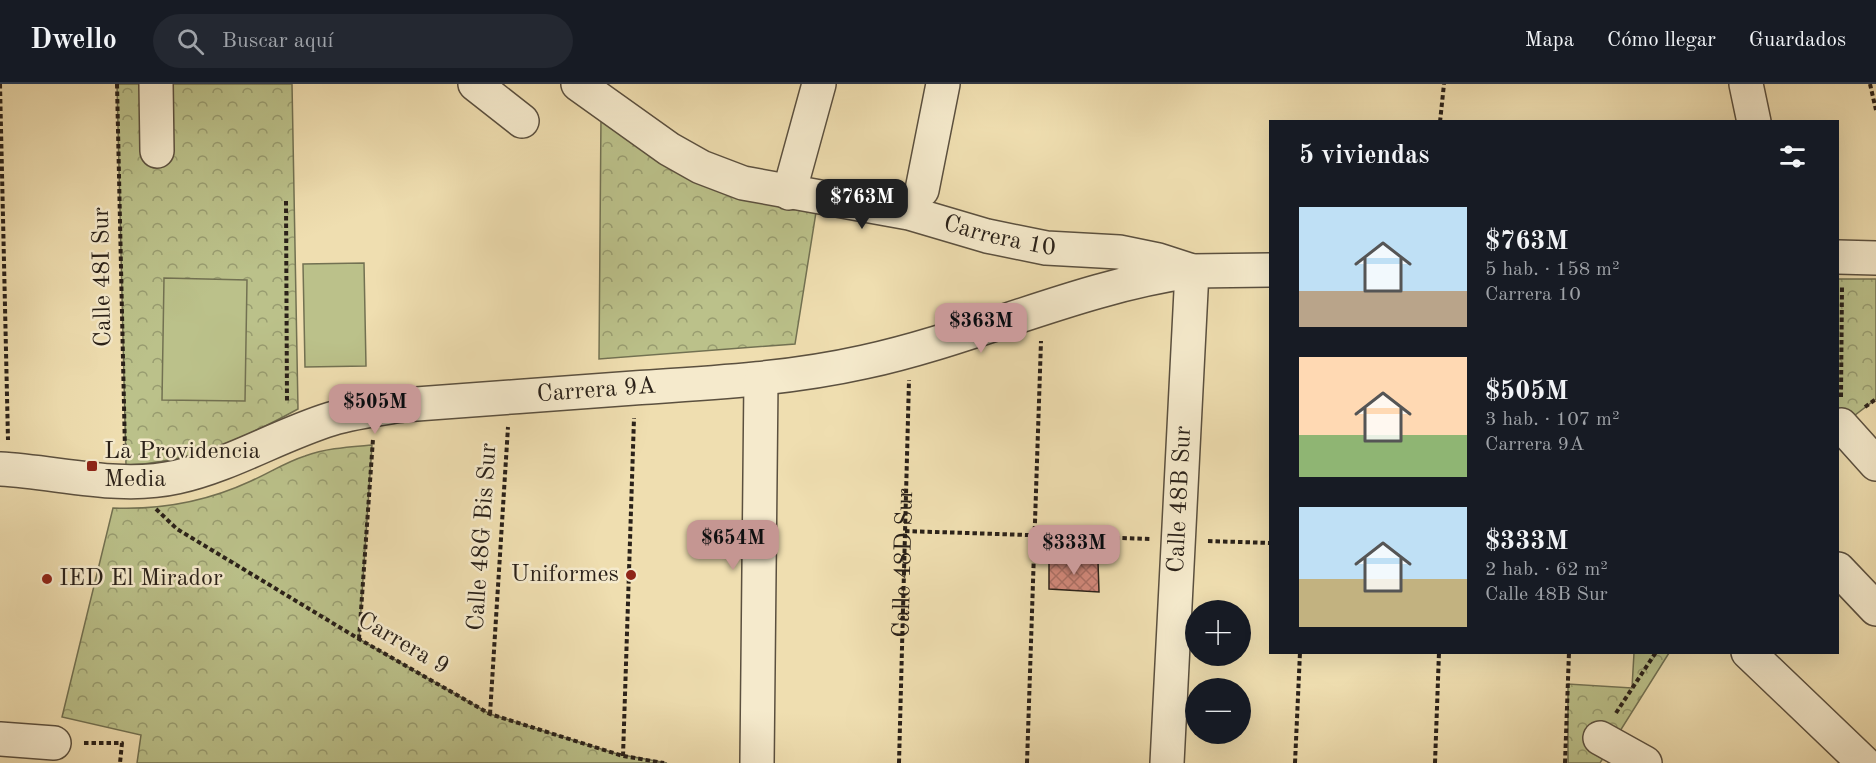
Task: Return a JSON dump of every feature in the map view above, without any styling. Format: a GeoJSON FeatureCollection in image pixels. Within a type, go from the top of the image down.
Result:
{"type":"FeatureCollection","features":[{"type":"Feature","properties":{"kind":"street"},"geometry":{"type":"LineString","coordinates":[[156,84],[157,151]]}},
{"type":"Feature","properties":{"kind":"street"},"geometry":{"type":"LineString","coordinates":[[475,84],[522,121]]}},
{"type":"Feature","properties":{"kind":"street","name":"Carrera 10"},"geometry":{"type":"LineString","coordinates":[[578,84],[669,148],[701,167],[743,183],[909,213],[987,236],[1046,248],[1119,252],[1158,260],[1192,272],[1269,270]]}},
{"type":"Feature","properties":{"kind":"street"},"geometry":{"type":"LineString","coordinates":[[789,193],[819,84]]}},
{"type":"Feature","properties":{"kind":"street"},"geometry":{"type":"LineString","coordinates":[[922,190],[943,84]]}},
{"type":"Feature","properties":{"kind":"street"},"geometry":{"type":"LineString","coordinates":[[1746,84],[1754,120]]}},
{"type":"Feature","properties":{"kind":"street"},"geometry":{"type":"LineString","coordinates":[[1840,257],[1876,258]]}},
{"type":"Feature","properties":{"kind":"street","name":"Carrera 9A"},"geometry":{"type":"LineString","coordinates":[[4,460],[126,481],[155,480],[210,467],[330,420],[375,409],[510,397],[761,380],[865,362],[1128,282],[1192,272]]}},
{"type":"Feature","properties":{"kind":"street","name":"Calle 48B Sur"},"geometry":{"type":"LineString","coordinates":[[1167,763],[1192,272]]}},
{"type":"Feature","properties":{"kind":"street"},"geometry":{"type":"LineString","coordinates":[[757,763],[761,380]]}},
{"type":"Feature","properties":{"kind":"street"},"geometry":{"type":"LineString","coordinates":[[1840,425],[1876,464]]}},
{"type":"Feature","properties":{"kind":"street"},"geometry":{"type":"LineString","coordinates":[[1750,654],[1864,763]]}},
{"type":"Feature","properties":{"kind":"street"},"geometry":{"type":"LineString","coordinates":[[1599,738],[1645,763]]}},
{"type":"Feature","properties":{"kind":"street"},"geometry":{"type":"LineString","coordinates":[[0,739],[54,743]]}},
{"type":"Feature","properties":{"kind":"path"},"geometry":{"type":"LineString","coordinates":[[0,84],[4,460]]}},
{"type":"Feature","properties":{"kind":"path","name":"Calle 48I Sur"},"geometry":{"type":"LineString","coordinates":[[117,84],[125,453]]}},
{"type":"Feature","properties":{"kind":"path"},"geometry":{"type":"LineString","coordinates":[[1440,120],[1444,84]]}},
{"type":"Feature","properties":{"kind":"path"},"geometry":{"type":"LineString","coordinates":[[1870,84],[1876,110]]}},
{"type":"Feature","properties":{"kind":"path"},"geometry":{"type":"LineString","coordinates":[[286,201],[286,402],[303,430]]}},
{"type":"Feature","properties":{"kind":"path"},"geometry":{"type":"LineString","coordinates":[[1840,257],[1840,425]]}},
{"type":"Feature","properties":{"kind":"path"},"geometry":{"type":"LineString","coordinates":[[1027,763],[1042,307]]}},
{"type":"Feature","properties":{"kind":"path","name":"Calle 48D Sur"},"geometry":{"type":"LineString","coordinates":[[899,763],[909,376]]}},
{"type":"Feature","properties":{"kind":"path"},"geometry":{"type":"LineString","coordinates":[[623,756],[635,388]]}},
{"type":"Feature","properties":{"kind":"path","name":"Calle 48G Bis Sur"},"geometry":{"type":"LineString","coordinates":[[490,714],[510,397]]}},
{"type":"Feature","properties":{"kind":"path"},"geometry":{"type":"LineString","coordinates":[[359,639],[372,445]]}},
{"type":"Feature","properties":{"kind":"path","name":"Carrera 9"},"geometry":{"type":"LineString","coordinates":[[149,503],[177,529],[359,639],[490,714],[623,756],[664,763]]}},
{"type":"Feature","properties":{"kind":"path"},"geometry":{"type":"LineString","coordinates":[[905,531],[1269,543]]}},
{"type":"Feature","properties":{"kind":"path"},"geometry":{"type":"LineString","coordinates":[[1295,763],[1300,654]]}},
{"type":"Feature","properties":{"kind":"path"},"geometry":{"type":"LineString","coordinates":[[1435,763],[1439,654]]}},
{"type":"Feature","properties":{"kind":"path"},"geometry":{"type":"LineString","coordinates":[[1565,763],[1569,654]]}},
{"type":"Feature","properties":{"kind":"path"},"geometry":{"type":"LineString","coordinates":[[1599,738],[1655,654]]}},
{"type":"Feature","properties":{"kind":"path"},"geometry":{"type":"LineString","coordinates":[[54,743],[122,743],[120,763]]}},
{"type":"Feature","properties":{"kind":"green space"},"geometry":{"type":"Polygon","coordinates":[[[117,84],[292,84],[298,409],[215,448],[172,460],[126,465],[117,84]]]}},
{"type":"Feature","properties":{"kind":"green space"},"geometry":{"type":"Polygon","coordinates":[[[601,116],[817,206],[795,344],[599,359],[601,116]]]}},
{"type":"Feature","properties":{"kind":"green space"},"geometry":{"type":"Polygon","coordinates":[[[364,263],[366,366],[305,367],[303,264],[364,263]]]}},
{"type":"Feature","properties":{"kind":"green space"},"geometry":{"type":"Polygon","coordinates":[[[164,278],[247,280],[245,401],[162,400],[164,278]]]}},
{"type":"Feature","properties":{"kind":"green space"},"geometry":{"type":"Polygon","coordinates":[[[1839,279],[1876,279],[1876,399],[1839,427],[1839,279]]]}},
{"type":"Feature","properties":{"kind":"green space"},"geometry":{"type":"Polygon","coordinates":[[[372,445],[359,639],[490,714],[617,754],[667,763],[137,763],[141,735],[62,717],[113,508],[166,506],[201,499],[235,488],[313,453],[372,445]]]}},
{"type":"Feature","properties":{"kind":"green space"},"geometry":{"type":"Polygon","coordinates":[[[1634,654],[1668,654],[1600,763],[1568,763],[1568,684],[1632,688],[1634,654]]]}},
{"type":"Feature","properties":{"kind":"building"},"geometry":{"type":"Polygon","coordinates":[[[1049,560],[1098,562],[1099,592],[1049,589],[1049,560]]]}},
{"type":"Feature","properties":{"kind":"place","name":"La Providencia Media"},"geometry":{"type":"Point","coordinates":[92,466]}},
{"type":"Feature","properties":{"kind":"place","name":"Uniformes"},"geometry":{"type":"Point","coordinates":[631,575]}},
{"type":"Feature","properties":{"kind":"place","name":"IED El Mirador"},"geometry":{"type":"Point","coordinates":[47,579]}}]}
